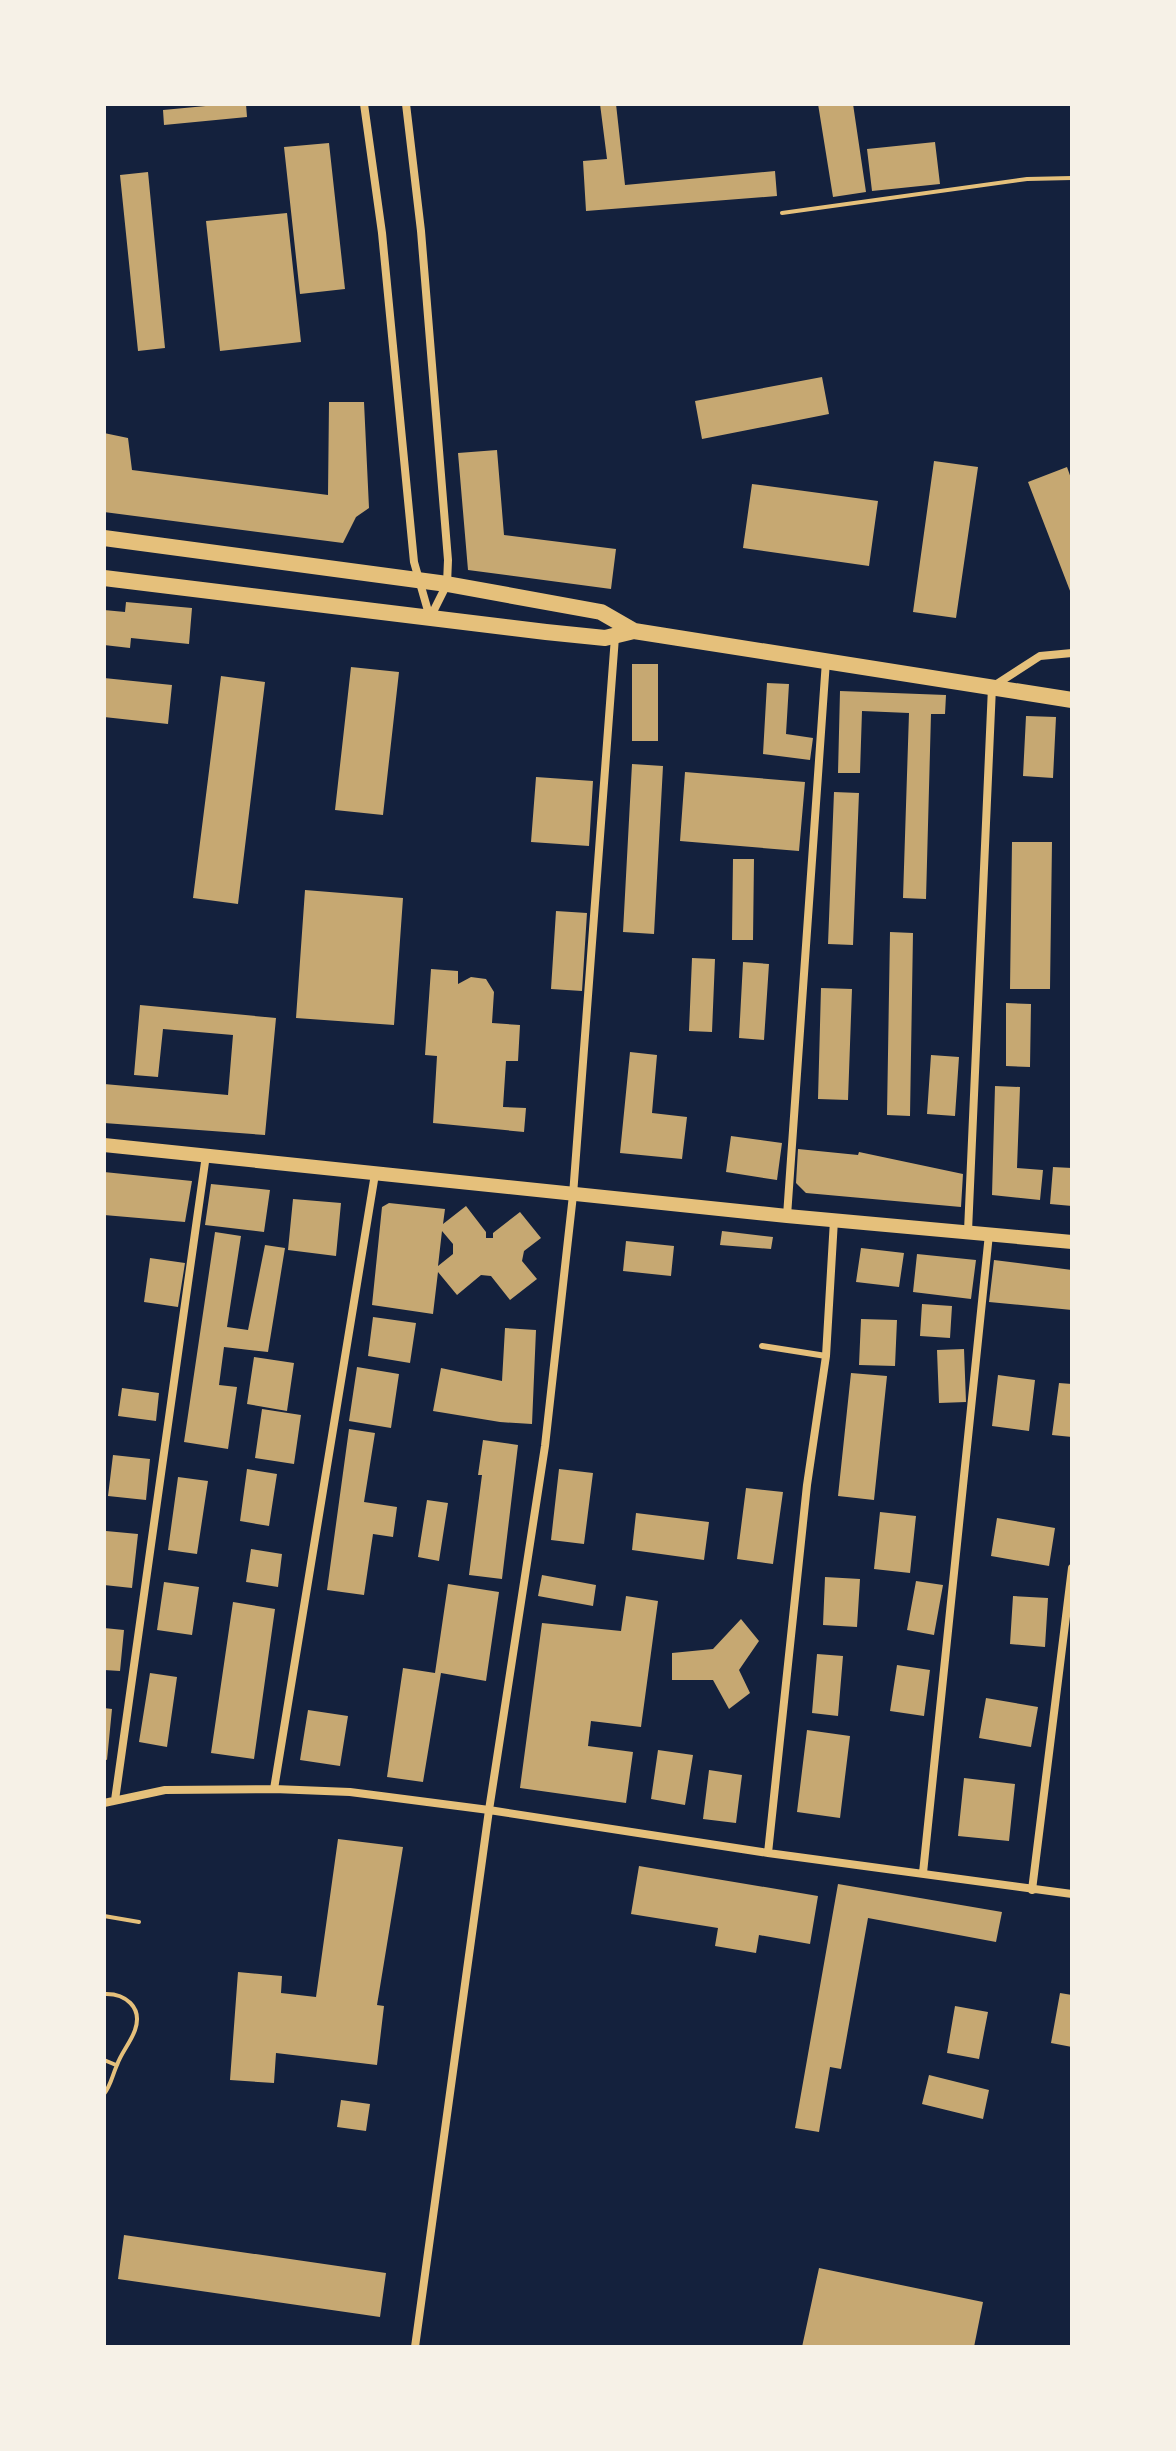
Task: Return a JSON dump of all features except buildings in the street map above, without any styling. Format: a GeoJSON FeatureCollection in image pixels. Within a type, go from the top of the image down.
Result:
{"type":"FeatureCollection","features":[{"type":"Feature","properties":{"kind":"main road"},"geometry":{"type":"LineString","coordinates":[[104,538],[447,584],[601,612],[634,631],[1072,700]]}},
{"type":"Feature","properties":{"kind":"main road"},"geometry":{"type":"LineString","coordinates":[[104,578],[430,619],[615,637],[634,631]]}},
{"type":"Feature","properties":{"kind":"street"},"geometry":{"type":"LineString","coordinates":[[364,104],[382,233],[413,548],[430,619]]}},
{"type":"Feature","properties":{"kind":"street"},"geometry":{"type":"LineString","coordinates":[[406,104],[422,247],[448,560],[447,584],[430,619]]}},
{"type":"Feature","properties":{"kind":"street"},"geometry":{"type":"LineString","coordinates":[[415,2347],[489,1810],[545,1446],[573,1195],[615,637]]}},
{"type":"Feature","properties":{"kind":"street"},"geometry":{"type":"LineString","coordinates":[[968,1231],[992,687],[1040,656],[1072,653]]}},
{"type":"Feature","properties":{"kind":"street"},"geometry":{"type":"LineString","coordinates":[[787,1216],[826,661]]}},
{"type":"Feature","properties":{"kind":"street"},"geometry":{"type":"LineString","coordinates":[[104,1145],[573,1195],[1072,1242]]}},
{"type":"Feature","properties":{"kind":"street"},"geometry":{"type":"LineString","coordinates":[[115,1800],[206,1155]]}},
{"type":"Feature","properties":{"kind":"street"},"geometry":{"type":"LineString","coordinates":[[274,1789],[375,1174]]}},
{"type":"Feature","properties":{"kind":"street"},"geometry":{"type":"LineString","coordinates":[[768,1853],[807,1485],[826,1356],[834,1220]]}},
{"type":"Feature","properties":{"kind":"street"},"geometry":{"type":"LineString","coordinates":[[923,1873],[989,1233]]}},
{"type":"Feature","properties":{"kind":"street"},"geometry":{"type":"LineString","coordinates":[[1032,1890],[1072,1568]]}},
{"type":"Feature","properties":{"kind":"street"},"geometry":{"type":"LineString","coordinates":[[104,1803],[165,1790],[350,1792],[1072,1894]]}},
{"type":"Feature","properties":{"kind":"lane"},"geometry":{"type":"LineString","coordinates":[[762,1346],[826,1356]]}},
{"type":"Feature","properties":{"kind":"path"},"geometry":{"type":"LineString","coordinates":[[782,213],[1027,179],[1072,178]]}},
{"type":"Feature","properties":{"kind":"path"},"geometry":{"type":"LineString","coordinates":[[104,1916],[139,1922]]}},
{"type":"Feature","properties":{"kind":"path"},"geometry":{"type":"LineString","coordinates":[[104,1994],[116,1993],[131,2001],[137,2015],[135,2030],[104,2094]]}},
{"type":"Feature","properties":{"kind":"path"},"geometry":{"type":"LineString","coordinates":[[104,2060],[116,2065]]}}]}
